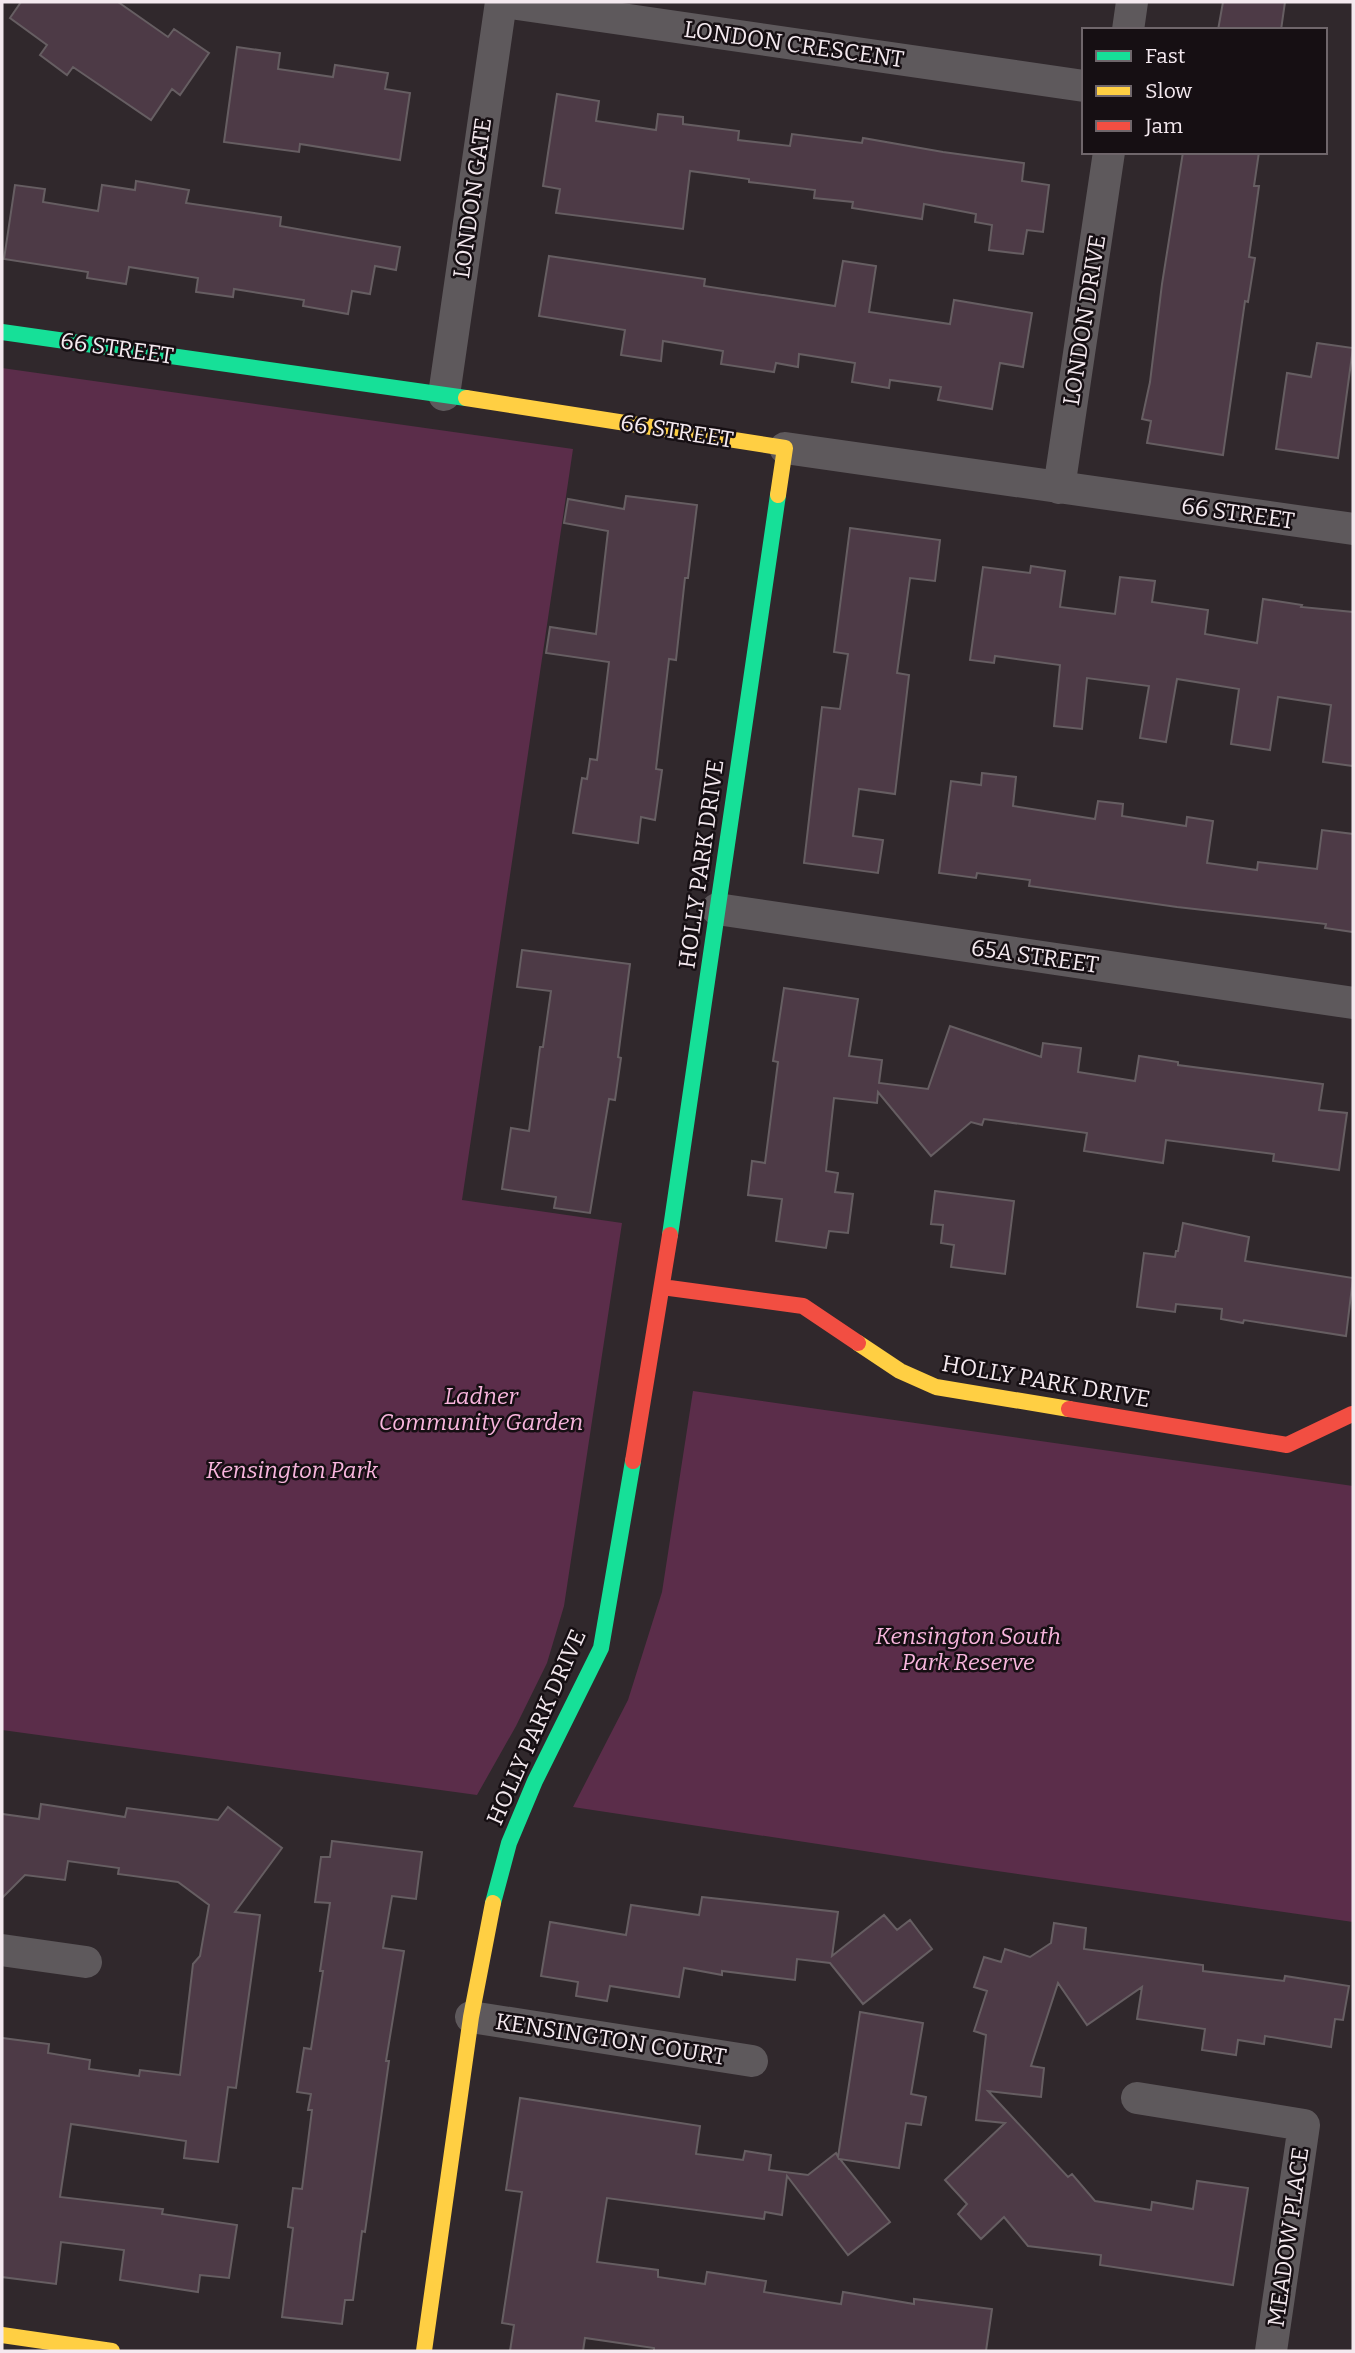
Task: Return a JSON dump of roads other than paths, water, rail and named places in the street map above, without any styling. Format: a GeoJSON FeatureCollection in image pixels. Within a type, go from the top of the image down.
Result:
{"type":"FeatureCollection","features":[{"type":"Feature","properties":{"kind":"street","name":"LONDON CRESCENT"},"geometry":{"type":"LineString","coordinates":[[503,2],[1082,86]]}},
{"type":"Feature","properties":{"kind":"street","name":"LONDON GATE"},"geometry":{"type":"LineString","coordinates":[[444,395],[503,2]]}},
{"type":"Feature","properties":{"kind":"street"},"geometry":{"type":"LineString","coordinates":[[1128,28],[1132,2]]}},
{"type":"Feature","properties":{"kind":"street","name":"LONDON DRIVE"},"geometry":{"type":"LineString","coordinates":[[1059,488],[1110,154]]}},
{"type":"Feature","properties":{"kind":"street","name":"66 STREET"},"geometry":{"type":"LineString","coordinates":[[2,332],[1353,530]]}},
{"type":"Feature","properties":{"kind":"street","name":"HOLLY PARK DRIVE"},"geometry":{"type":"LineString","coordinates":[[424,2351],[471,2017],[490,1912],[509,1843],[535,1781],[601,1648],[662,1287],[785,448]]}},
{"type":"Feature","properties":{"kind":"street","name":"65A STREET"},"geometry":{"type":"LineString","coordinates":[[717,909],[1353,1003]]}},
{"type":"Feature","properties":{"kind":"street","name":"HOLLY PARK DRIVE"},"geometry":{"type":"LineString","coordinates":[[662,1287],[803,1306],[900,1371],[936,1387],[1287,1445],[1352,1414]]}},
{"type":"Feature","properties":{"kind":"street"},"geometry":{"type":"LineString","coordinates":[[2,1950],[86,1962]]}},
{"type":"Feature","properties":{"kind":"street","name":"KENSINGTON COURT"},"geometry":{"type":"LineString","coordinates":[[471,2017],[752,2061]]}},
{"type":"Feature","properties":{"kind":"street","name":"MEADOW PLACE"},"geometry":{"type":"LineString","coordinates":[[1137,2098],[1304,2125],[1271,2351]]}},
{"type":"Feature","properties":{"kind":"street"},"geometry":{"type":"LineString","coordinates":[[2,2335],[112,2351]]}},
{"type":"Feature","properties":{"kind":"park label","name":"Ladner Community Garden"},"geometry":{"type":"Point","coordinates":[481,1409]}},
{"type":"Feature","properties":{"kind":"park label","name":"Kensington Park"},"geometry":{"type":"Point","coordinates":[292,1470]}},
{"type":"Feature","properties":{"kind":"park label","name":"Kensington South Park Reserve"},"geometry":{"type":"Point","coordinates":[968,1649]}}]}
